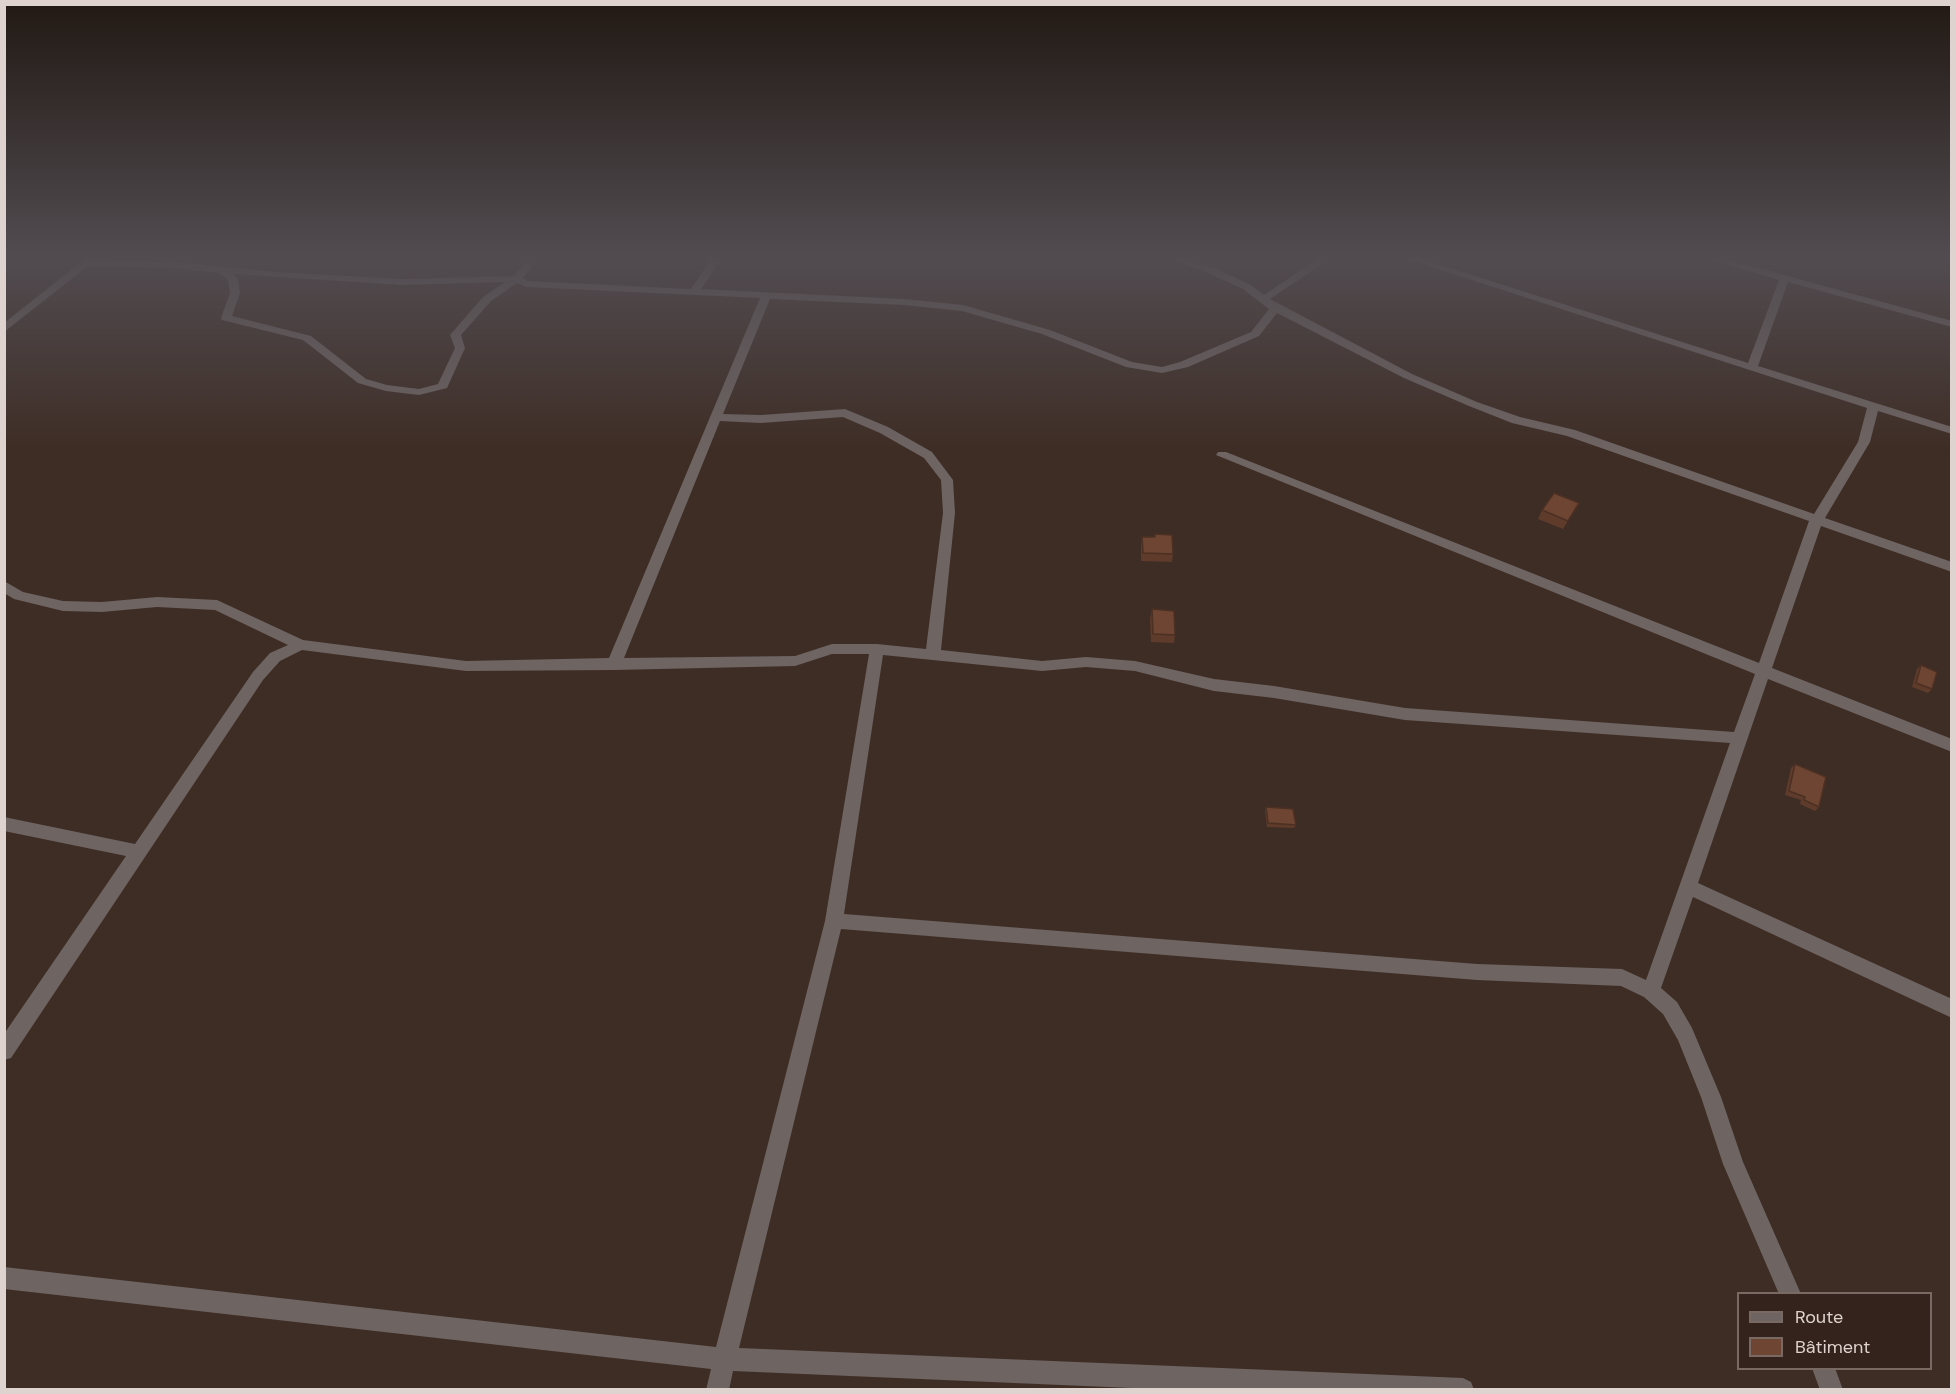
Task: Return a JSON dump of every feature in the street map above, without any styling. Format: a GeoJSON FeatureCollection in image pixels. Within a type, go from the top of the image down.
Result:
{"type":"FeatureCollection","features":[{"type":"Feature","properties":{"kind":"street"},"geometry":{"type":"LineString","coordinates":[[246,323],[307,338],[362,381],[386,388],[419,392],[443,386],[460,348],[455,335],[466,323]]}},
{"type":"Feature","properties":{"kind":"street"},"geometry":{"type":"LineString","coordinates":[[614,665],[755,323]]}},
{"type":"Feature","properties":{"kind":"street"},"geometry":{"type":"LineString","coordinates":[[1015,323],[1046,332],[1130,365],[1161,370],[1184,365],[1255,334],[1263,323]]}},
{"type":"Feature","properties":{"kind":"street"},"geometry":{"type":"LineString","coordinates":[[1304,323],[1408,376],[1473,404],[1516,420],[1570,433],[1952,567]]}},
{"type":"Feature","properties":{"kind":"street"},"geometry":{"type":"LineString","coordinates":[[1612,323],[1952,431]]}},
{"type":"Feature","properties":{"kind":"street"},"geometry":{"type":"LineString","coordinates":[[1752,368],[1768,323]]}},
{"type":"Feature","properties":{"kind":"street"},"geometry":{"type":"LineString","coordinates":[[1651,991],[1816,521],[1864,442],[1873,406]]}},
{"type":"Feature","properties":{"kind":"street"},"geometry":{"type":"LineString","coordinates":[[716,417],[773,418],[845,413],[884,430],[928,455],[947,480],[949,513],[933,655]]}},
{"type":"Feature","properties":{"kind":"street"},"geometry":{"type":"LineString","coordinates":[[1222,455],[1952,746]]}},
{"type":"Feature","properties":{"kind":"street"},"geometry":{"type":"LineString","coordinates":[[4,585],[19,596],[63,606],[102,607],[157,602],[217,605],[301,645],[466,666],[795,662],[832,649],[877,649],[1042,666],[1086,662],[1135,666],[1214,685],[1274,692],[1406,714],[1738,738]]}},
{"type":"Feature","properties":{"kind":"street"},"geometry":{"type":"LineString","coordinates":[[4,1051],[258,676],[275,657],[301,645]]}},
{"type":"Feature","properties":{"kind":"street"},"geometry":{"type":"LineString","coordinates":[[717,1389],[834,921],[877,649]]}},
{"type":"Feature","properties":{"kind":"street"},"geometry":{"type":"LineString","coordinates":[[4,824],[140,852]]}},
{"type":"Feature","properties":{"kind":"street"},"geometry":{"type":"LineString","coordinates":[[1687,886],[1952,1009]]}},
{"type":"Feature","properties":{"kind":"street"},"geometry":{"type":"LineString","coordinates":[[834,921],[1477,972],[1521,972],[1622,978],[1651,991],[1670,1008],[1685,1034],[1711,1097],[1733,1164],[1790,1292]]}},
{"type":"Feature","properties":{"kind":"street"},"geometry":{"type":"LineString","coordinates":[[4,1278],[724,1359],[1463,1389]]}},
{"type":"Feature","properties":{"kind":"street"},"geometry":{"type":"LineString","coordinates":[[1824,1370],[1832,1389]]}},
{"type":"Feature","properties":{"kind":"building"},"geometry":{"type":"Polygon","coordinates":[[[1554,493],[1579,503],[1568,521],[1542,510],[1554,493]]]}},
{"type":"Feature","properties":{"kind":"building"},"geometry":{"type":"Polygon","coordinates":[[[1155,534],[1172,535],[1173,554],[1143,553],[1142,537],[1155,537],[1155,534]]]}},
{"type":"Feature","properties":{"kind":"building"},"geometry":{"type":"Polygon","coordinates":[[[1152,609],[1174,611],[1175,635],[1153,634],[1152,609]]]}},
{"type":"Feature","properties":{"kind":"building"},"geometry":{"type":"Polygon","coordinates":[[[1921,665],[1937,672],[1932,689],[1916,683],[1921,665]]]}},
{"type":"Feature","properties":{"kind":"building"},"geometry":{"type":"Polygon","coordinates":[[[1795,764],[1826,777],[1819,807],[1804,800],[1805,797],[1789,791],[1795,764]]]}},
{"type":"Feature","properties":{"kind":"building"},"geometry":{"type":"Polygon","coordinates":[[[1266,807],[1293,809],[1296,825],[1268,823],[1266,807]]]}}]}
